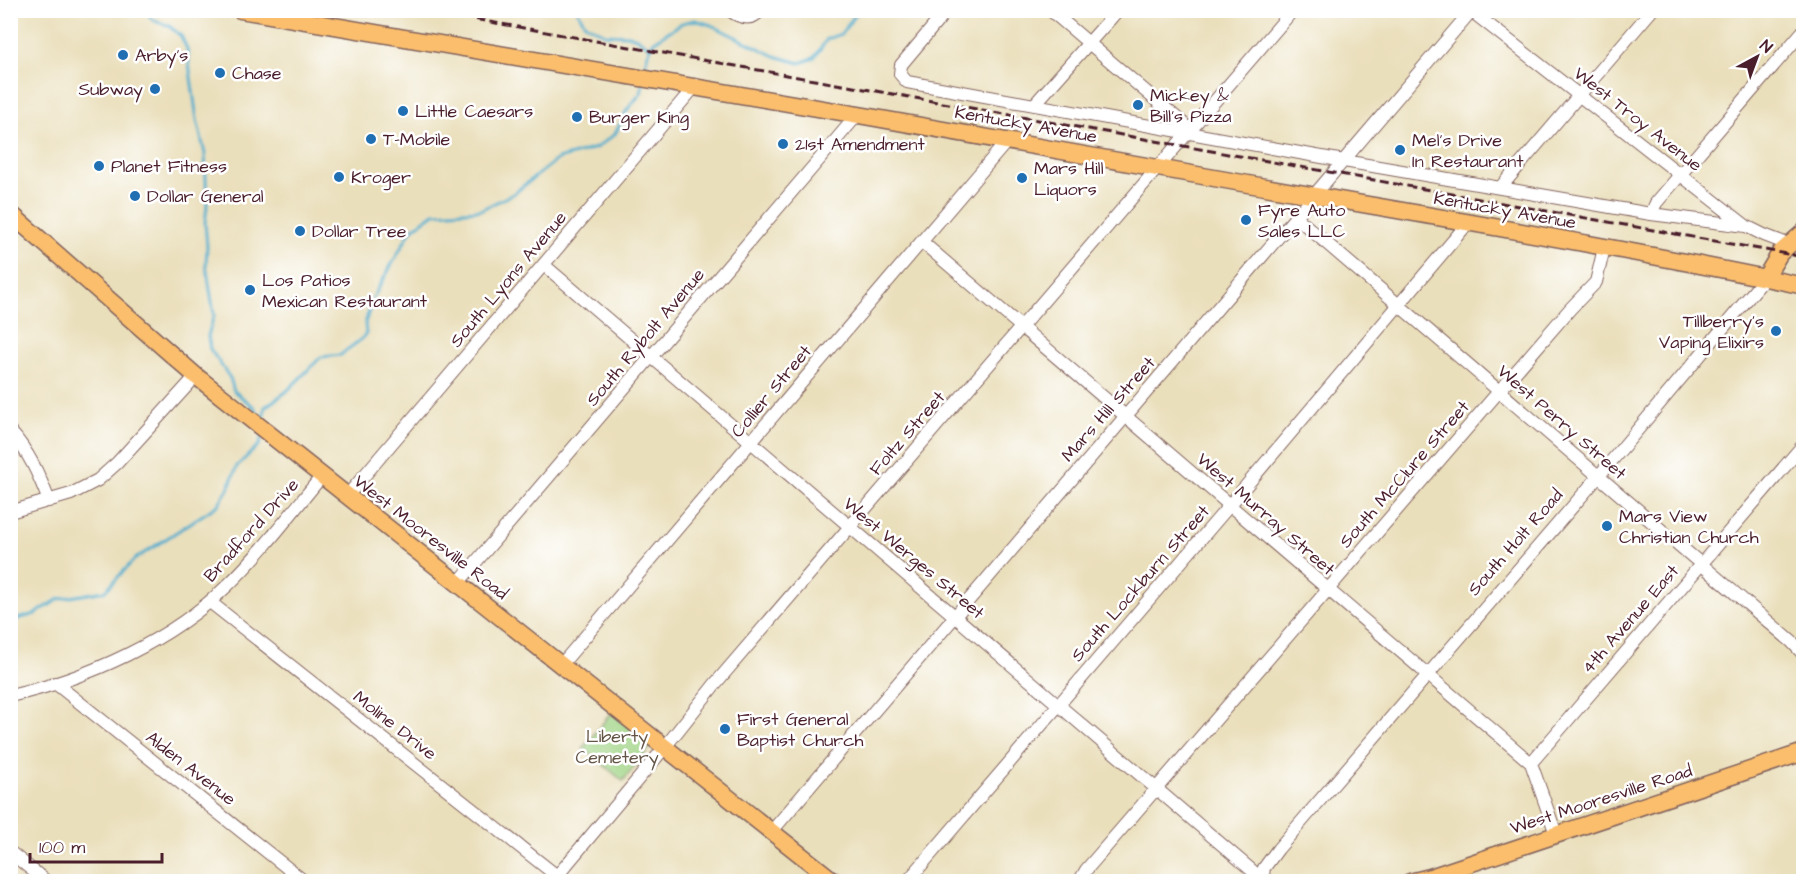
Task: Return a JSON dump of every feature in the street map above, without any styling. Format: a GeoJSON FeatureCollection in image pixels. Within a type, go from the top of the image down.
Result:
{"type":"FeatureCollection","features":[{"type":"Feature","properties":{"kind":"main road","name":"Kentucky Avenue"},"geometry":{"type":"LineString","coordinates":[[240,10],[1008,140],[1468,222],[1803,286]]}},
{"type":"Feature","properties":{"kind":"main road","name":"West Mooresville Road"},"geometry":{"type":"LineString","coordinates":[[10,213],[195,376],[835,882]]}},
{"type":"Feature","properties":{"kind":"main road","name":"South Holt Road"},"geometry":{"type":"LineString","coordinates":[[1765,278],[1780,253],[1803,231]]}},
{"type":"Feature","properties":{"kind":"main road","name":"West Mooresville Road"},"geometry":{"type":"LineString","coordinates":[[1410,882],[1803,752]]}},
{"type":"Feature","properties":{"kind":"street"},"geometry":{"type":"LineString","coordinates":[[729,10],[737,16],[746,18],[756,16],[761,10]]}},
{"type":"Feature","properties":{"kind":"street"},"geometry":{"type":"LineString","coordinates":[[947,10],[901,64],[900,74],[907,82],[1500,188],[1653,208],[1746,226]]}},
{"type":"Feature","properties":{"kind":"street"},"geometry":{"type":"LineString","coordinates":[[1050,10],[1190,132]]}},
{"type":"Feature","properties":{"kind":"street"},"geometry":{"type":"LineString","coordinates":[[1034,105],[1118,10]]}},
{"type":"Feature","properties":{"kind":"street","name":"Foltz Street"},"geometry":{"type":"LineString","coordinates":[[555,879],[715,684],[1293,10]]}},
{"type":"Feature","properties":{"kind":"street"},"geometry":{"type":"LineString","coordinates":[[1500,188],[1652,10]]}},
{"type":"Feature","properties":{"kind":"street","name":"West Troy Avenue"},"geometry":{"type":"LineString","coordinates":[[1471,11],[1746,226],[1790,244]]}},
{"type":"Feature","properties":{"kind":"street","name":"Mars Hill Street"},"geometry":{"type":"LineString","coordinates":[[772,831],[1471,11]]}},
{"type":"Feature","properties":{"kind":"street"},"geometry":{"type":"LineString","coordinates":[[1653,208],[1803,30]]}},
{"type":"Feature","properties":{"kind":"street","name":"South Lyons Avenue"},"geometry":{"type":"LineString","coordinates":[[347,496],[696,86]]}},
{"type":"Feature","properties":{"kind":"street","name":"South Rybolt Avenue"},"geometry":{"type":"LineString","coordinates":[[458,583],[858,114]]}},
{"type":"Feature","properties":{"kind":"street","name":"Collier Street"},"geometry":{"type":"LineString","coordinates":[[561,665],[1008,140]]}},
{"type":"Feature","properties":{"kind":"street","name":"West Perry Street"},"geometry":{"type":"LineString","coordinates":[[1296,217],[1802,651]]}},
{"type":"Feature","properties":{"kind":"street","name":"South Lockburn Street"},"geometry":{"type":"LineString","coordinates":[[907,882],[1229,506],[1468,222]]}},
{"type":"Feature","properties":{"kind":"street","name":"West Murray Street"},"geometry":{"type":"LineString","coordinates":[[922,242],[1531,764],[1556,834]]}},
{"type":"Feature","properties":{"kind":"street","name":"South McClure Street"},"geometry":{"type":"LineString","coordinates":[[1079,882],[1086,870],[1498,392],[1596,282],[1604,248]]}},
{"type":"Feature","properties":{"kind":"street","name":"West Werges Street"},"geometry":{"type":"LineString","coordinates":[[544,265],[1262,880]]}},
{"type":"Feature","properties":{"kind":"street","name":"South Holt Road"},"geometry":{"type":"LineString","coordinates":[[1262,880],[1264,868],[1278,849],[1598,477],[1765,278]]}},
{"type":"Feature","properties":{"kind":"street"},"geometry":{"type":"LineString","coordinates":[[10,512],[75,493],[104,475],[195,376]]}},
{"type":"Feature","properties":{"kind":"street"},"geometry":{"type":"LineString","coordinates":[[10,431],[25,448],[50,501]]}},
{"type":"Feature","properties":{"kind":"street","name":"4th Avenue East"},"geometry":{"type":"LineString","coordinates":[[1531,764],[1803,444]]}},
{"type":"Feature","properties":{"kind":"street","name":"Bradford Drive"},"geometry":{"type":"LineString","coordinates":[[10,696],[97,668],[169,630],[210,602],[246,566],[322,476]]}},
{"type":"Feature","properties":{"kind":"street","name":"Moline Drive"},"geometry":{"type":"LineString","coordinates":[[210,602],[555,879]]}},
{"type":"Feature","properties":{"kind":"street","name":"Alden Avenue"},"geometry":{"type":"LineString","coordinates":[[55,683],[305,882]]}},
{"type":"Feature","properties":{"kind":"street"},"geometry":{"type":"LineString","coordinates":[[10,852],[47,882]]}},
{"type":"Feature","properties":{"kind":"green space","name":"Liberty Cemetery"},"geometry":{"type":"Polygon","coordinates":[[[611,713],[652,745],[623,781],[583,748],[611,713]]]}},
{"type":"Feature","properties":{"kind":"waterway"},"geometry":{"type":"LineString","coordinates":[[145,10],[153,20],[169,26],[181,36],[187,49],[197,120],[205,154],[206,264],[214,315],[208,336],[210,349],[230,378],[234,391],[254,407],[261,418]]}},
{"type":"Feature","properties":{"kind":"waterway"},"geometry":{"type":"LineString","coordinates":[[577,10],[585,24],[605,34],[628,35],[637,38],[651,48]]}},
{"type":"Feature","properties":{"kind":"waterway"},"geometry":{"type":"LineString","coordinates":[[644,73],[647,56],[653,42],[682,23],[695,20],[711,25],[775,56],[800,63],[814,58],[827,39],[841,34],[859,10]]}},
{"type":"Feature","properties":{"kind":"waterway"},"geometry":{"type":"LineString","coordinates":[[263,421],[265,407],[286,392],[321,357],[341,355],[366,334],[365,323],[373,298],[411,230],[434,213],[480,210],[513,194],[558,159],[596,148],[615,134],[627,110],[641,93],[643,83]]}},
{"type":"Feature","properties":{"kind":"waterway"},"geometry":{"type":"LineString","coordinates":[[10,621],[35,614],[59,599],[105,591],[135,559],[218,505],[228,489],[237,466],[260,444],[261,438]]}},
{"type":"Feature","properties":{"kind":"railway"},"geometry":{"type":"LineString","coordinates":[[423,10],[1804,257]]}},
{"type":"Feature","properties":{"kind":"place","name":"Arby's"},"geometry":{"type":"Point","coordinates":[123,55]}},
{"type":"Feature","properties":{"kind":"place","name":"Chase"},"geometry":{"type":"Point","coordinates":[220,73]}},
{"type":"Feature","properties":{"kind":"place","name":"Subway"},"geometry":{"type":"Point","coordinates":[155,89]}},
{"type":"Feature","properties":{"kind":"place","name":"Mickey & Bill's Pizza"},"geometry":{"type":"Point","coordinates":[1138,105]}},
{"type":"Feature","properties":{"kind":"place","name":"Little Caesars"},"geometry":{"type":"Point","coordinates":[403,111]}},
{"type":"Feature","properties":{"kind":"place","name":"Burger King"},"geometry":{"type":"Point","coordinates":[577,117]}},
{"type":"Feature","properties":{"kind":"place","name":"T-Mobile"},"geometry":{"type":"Point","coordinates":[371,139]}},
{"type":"Feature","properties":{"kind":"place","name":"21st Amendment"},"geometry":{"type":"Point","coordinates":[783,144]}},
{"type":"Feature","properties":{"kind":"place","name":"Mel's Drive In Restaurant"},"geometry":{"type":"Point","coordinates":[1400,150]}},
{"type":"Feature","properties":{"kind":"place","name":"Planet Fitness"},"geometry":{"type":"Point","coordinates":[99,166]}},
{"type":"Feature","properties":{"kind":"place","name":"Kroger"},"geometry":{"type":"Point","coordinates":[339,177]}},
{"type":"Feature","properties":{"kind":"place","name":"Mars Hill Liquors"},"geometry":{"type":"Point","coordinates":[1022,178]}},
{"type":"Feature","properties":{"kind":"place","name":"Dollar General"},"geometry":{"type":"Point","coordinates":[135,196]}},
{"type":"Feature","properties":{"kind":"place","name":"Fyre Auto Sales LLC"},"geometry":{"type":"Point","coordinates":[1246,220]}},
{"type":"Feature","properties":{"kind":"place","name":"Dollar Tree"},"geometry":{"type":"Point","coordinates":[300,231]}},
{"type":"Feature","properties":{"kind":"place","name":"Los Patios Mexican Restaurant"},"geometry":{"type":"Point","coordinates":[250,290]}},
{"type":"Feature","properties":{"kind":"place","name":"Tillberry's Vaping Elixirs"},"geometry":{"type":"Point","coordinates":[1776,331]}},
{"type":"Feature","properties":{"kind":"place","name":"Mars View Christian Church"},"geometry":{"type":"Point","coordinates":[1607,526]}},
{"type":"Feature","properties":{"kind":"place","name":"First General Baptist Church"},"geometry":{"type":"Point","coordinates":[725,729]}}]}
